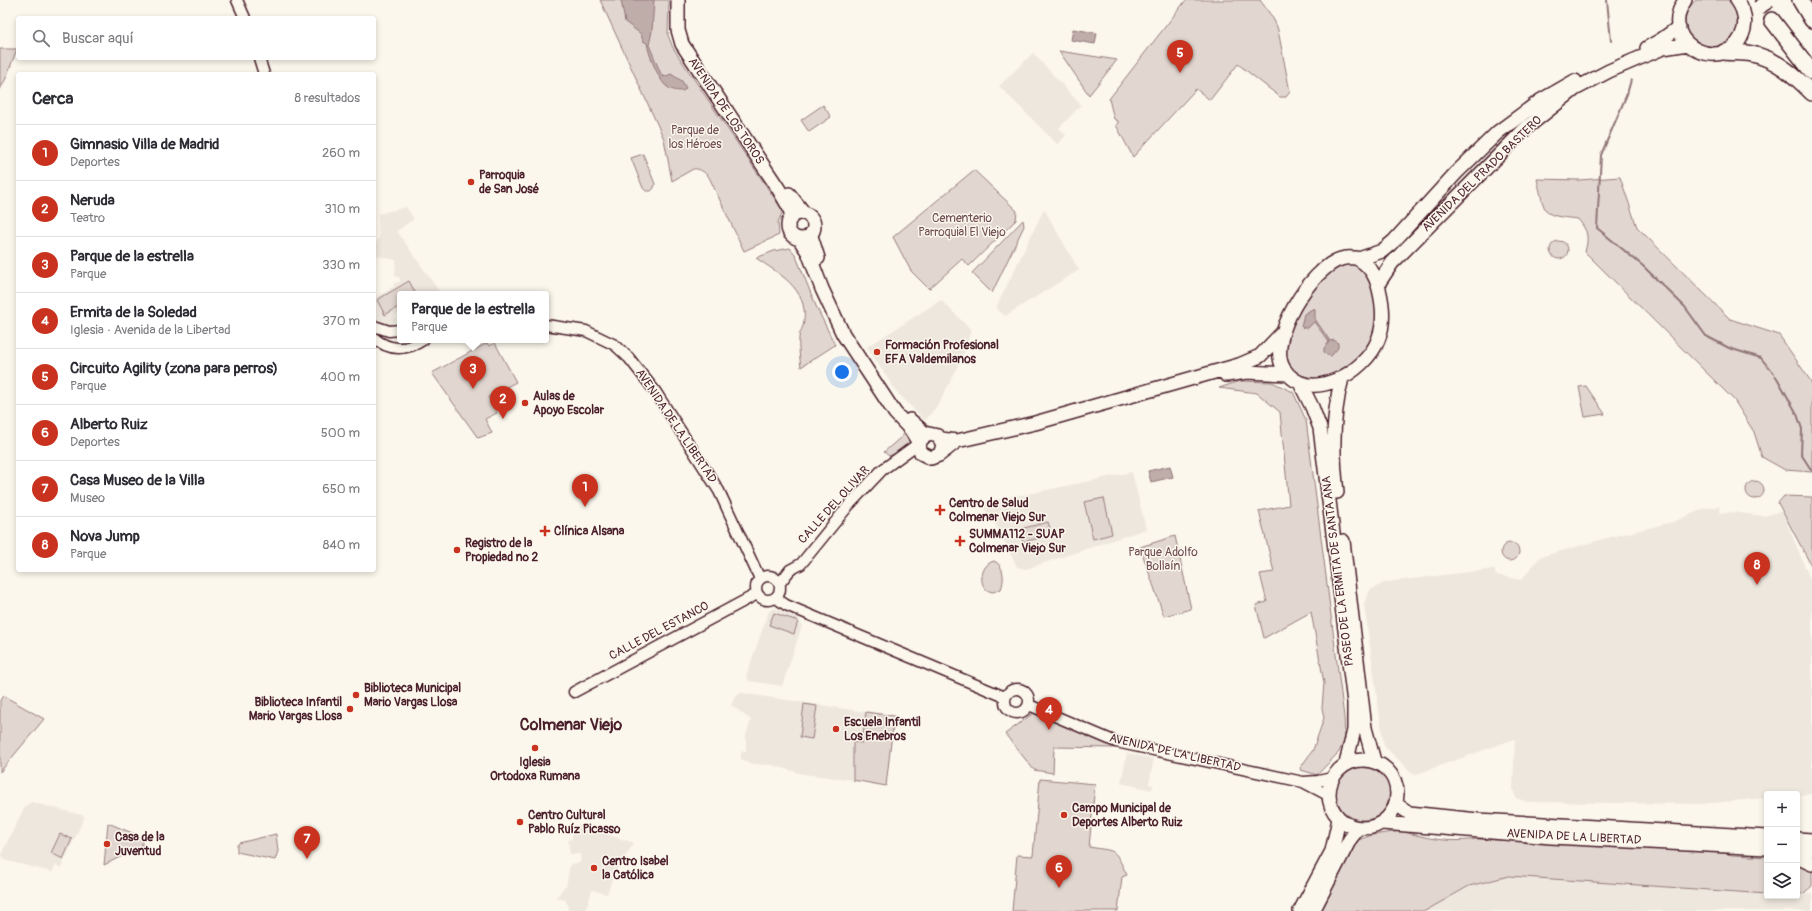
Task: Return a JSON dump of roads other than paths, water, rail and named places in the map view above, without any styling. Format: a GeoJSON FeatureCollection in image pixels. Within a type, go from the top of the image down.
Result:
{"type":"FeatureCollection","features":[{"type":"Feature","properties":{"kind":"highway"},"geometry":{"type":"LineString","coordinates":[[1800,0],[1812,20]]}},
{"type":"Feature","properties":{"kind":"highway"},"geometry":{"type":"LineString","coordinates":[[1772,20],[1812,72]]}},
{"type":"Feature","properties":{"kind":"highway"},"geometry":{"type":"LineString","coordinates":[[1724,52],[1753,54],[1777,63],[1798,78],[1812,93]]}},
{"type":"Feature","properties":{"kind":"main road","name":"AVENIDA DE LOS TOROS"},"geometry":{"type":"LineString","coordinates":[[678,0],[678,30],[682,44],[778,188],[789,207],[798,214]]}},
{"type":"Feature","properties":{"kind":"main road","name":"AVENIDA DE LOS TOROS"},"geometry":{"type":"LineString","coordinates":[[685,0],[686,34],[688,41],[798,214]]}},
{"type":"Feature","properties":{"kind":"main road"},"geometry":{"type":"LineString","coordinates":[[1685,0],[1679,11],[1679,26],[1683,39],[1695,50],[1702,53],[1717,54],[1724,52],[1738,41],[1744,25],[1758,8],[1770,0]]}},
{"type":"Feature","properties":{"kind":"main road"},"geometry":{"type":"LineString","coordinates":[[1737,0],[1743,10],[1744,25]]}},
{"type":"Feature","properties":{"kind":"main road","name":"AVENIDA DEL PRADO BASTERO"},"geometry":{"type":"LineString","coordinates":[[1359,259],[1382,251],[1394,241],[1480,149],[1515,118],[1560,89],[1661,40],[1679,26]]}},
{"type":"Feature","properties":{"kind":"main road","name":"AVENIDA DEL PRADO BASTERO"},"geometry":{"type":"LineString","coordinates":[[1378,284],[1392,263],[1526,128],[1561,99],[1592,78],[1663,48],[1688,44]]}},
{"type":"Feature","properties":{"kind":"main road"},"geometry":{"type":"LineString","coordinates":[[798,214],[809,216],[813,221],[814,229],[805,238],[795,239],[789,232],[788,223],[798,214]]}},
{"type":"Feature","properties":{"kind":"main road"},"geometry":{"type":"LineString","coordinates":[[805,238],[808,252],[822,289],[844,334],[895,414],[911,430],[923,439]]}},
{"type":"Feature","properties":{"kind":"main road"},"geometry":{"type":"LineString","coordinates":[[1340,259],[1359,259],[1374,275],[1378,284],[1383,305],[1379,339],[1365,361],[1342,378],[1320,384],[1300,383],[1288,374],[1282,365],[1279,354],[1282,333],[1291,312],[1302,295],[1323,270],[1340,259]]}},
{"type":"Feature","properties":{"kind":"main road"},"geometry":{"type":"LineString","coordinates":[[923,439],[921,453],[927,458],[935,457],[941,446],[957,440],[1036,423],[1160,389],[1188,379],[1239,365],[1260,356],[1282,333]]}},
{"type":"Feature","properties":{"kind":"main road"},"geometry":{"type":"LineString","coordinates":[[1160,389],[1189,384],[1224,375],[1247,372],[1288,374]]}},
{"type":"Feature","properties":{"kind":"main road","name":"PASEO DE LA ERMITA DE SANTA ANA"},"geometry":{"type":"LineString","coordinates":[[1342,378],[1335,404],[1333,423],[1336,483],[1356,640],[1365,728],[1374,761]]}},
{"type":"Feature","properties":{"kind":"main road","name":"PASEO DE LA ERMITA DE SANTA ANA"},"geometry":{"type":"LineString","coordinates":[[1300,383],[1312,407],[1320,428],[1354,703],[1354,730],[1346,764]]}},
{"type":"Feature","properties":{"kind":"main road"},"geometry":{"type":"LineString","coordinates":[[923,439],[934,434],[941,446]]}},
{"type":"Feature","properties":{"kind":"main road"},"geometry":{"type":"LineString","coordinates":[[1360,760],[1374,761],[1382,765],[1393,778],[1397,790],[1396,804],[1388,818],[1382,823],[1371,828],[1359,828],[1339,819],[1330,807],[1328,795],[1332,778],[1338,770],[1346,764],[1360,760]]}},
{"type":"Feature","properties":{"kind":"main road","name":"AVENIDA DE LA LIBERTAD"},"geometry":{"type":"LineString","coordinates":[[1396,804],[1409,813],[1478,820],[1764,837]]}},
{"type":"Feature","properties":{"kind":"main road"},"geometry":{"type":"LineString","coordinates":[[1300,911],[1332,851],[1339,819]]}},
{"type":"Feature","properties":{"kind":"main road","name":"AVENIDA DE LA LIBERTAD"},"geometry":{"type":"LineString","coordinates":[[1382,823],[1551,837],[1764,848]]}},
{"type":"Feature","properties":{"kind":"main road"},"geometry":{"type":"LineString","coordinates":[[1313,911],[1350,838],[1359,828]]}},
{"type":"Feature","properties":{"kind":"main road"},"geometry":{"type":"LineString","coordinates":[[1800,839],[1812,840]]}},
{"type":"Feature","properties":{"kind":"main road"},"geometry":{"type":"LineString","coordinates":[[1719,845],[1764,853]]}},
{"type":"Feature","properties":{"kind":"main road"},"geometry":{"type":"LineString","coordinates":[[1800,850],[1812,850]]}},
{"type":"Feature","properties":{"kind":"main road"},"geometry":{"type":"LineString","coordinates":[[1800,858],[1812,864]]}},
{"type":"Feature","properties":{"kind":"street"},"geometry":{"type":"LineString","coordinates":[[237,0],[245,16]]}},
{"type":"Feature","properties":{"kind":"street"},"geometry":{"type":"LineString","coordinates":[[260,60],[263,72]]}},
{"type":"Feature","properties":{"kind":"street","name":"AVENIDA DE LA LIBERTAD"},"geometry":{"type":"LineString","coordinates":[[549,325],[586,331],[616,345],[629,358],[655,392],[719,491],[765,577]]}},
{"type":"Feature","properties":{"kind":"street"},"geometry":{"type":"LineString","coordinates":[[376,327],[389,331],[397,330]]}},
{"type":"Feature","properties":{"kind":"street"},"geometry":{"type":"LineString","coordinates":[[388,346],[384,338],[389,331]]}},
{"type":"Feature","properties":{"kind":"street"},"geometry":{"type":"LineString","coordinates":[[376,340],[397,349],[408,344]]}},
{"type":"Feature","properties":{"kind":"street","name":"CALLE DEL OLIVAR"},"geometry":{"type":"LineString","coordinates":[[765,577],[790,570],[801,564],[849,505],[882,470],[923,439]]}},
{"type":"Feature","properties":{"kind":"street"},"geometry":{"type":"LineString","coordinates":[[898,458],[927,458]]}},
{"type":"Feature","properties":{"kind":"street","name":"CALLE DEL OLIVAR"},"geometry":{"type":"LineString","coordinates":[[780,583],[790,570]]}},
{"type":"Feature","properties":{"kind":"street"},"geometry":{"type":"LineString","coordinates":[[765,577],[776,578],[780,583],[780,593],[776,598],[765,600],[758,594],[756,586],[765,577]]}},
{"type":"Feature","properties":{"kind":"street","name":"CALLE DEL ESTANCO"},"geometry":{"type":"LineString","coordinates":[[574,692],[758,594]]}},
{"type":"Feature","properties":{"kind":"street"},"geometry":{"type":"LineString","coordinates":[[776,598],[786,606],[1005,697]]}},
{"type":"Feature","properties":{"kind":"street"},"geometry":{"type":"LineString","coordinates":[[1012,690],[1022,690],[1028,696],[1029,705],[1023,712],[1012,712],[1005,705],[1005,697],[1012,690]]}},
{"type":"Feature","properties":{"kind":"street","name":"AVENIDA DE LA LIBERTAD"},"geometry":{"type":"LineString","coordinates":[[1029,705],[1116,742],[1303,782],[1328,795]]}},
{"type":"Feature","properties":{"kind":"street","name":"AVENIDA DE LA LIBERTAD"},"geometry":{"type":"LineString","coordinates":[[1303,782],[1332,778]]}},
{"type":"Feature","properties":{"kind":"waterway"},"geometry":{"type":"LineString","coordinates":[[1607,0],[1611,41]]}},
{"type":"Feature","properties":{"kind":"waterway"},"geometry":{"type":"LineString","coordinates":[[1631,80],[1627,94],[1601,155],[1597,228],[1643,266],[1685,307],[1706,336],[1729,348],[1761,358],[1777,378],[1797,414],[1802,429],[1801,454],[1812,471]]}},
{"type":"Feature","properties":{"kind":"place","name":"Circuito Agility (zona para perros)"},"geometry":{"type":"Point","coordinates":[1180,73]}},
{"type":"Feature","properties":{"kind":"place","name":"Parroquia de San José"},"geometry":{"type":"Point","coordinates":[471,182]}},
{"type":"Feature","properties":{"kind":"place","name":"Formación Profesional EFA Valdemilanos"},"geometry":{"type":"Point","coordinates":[877,352]}},
{"type":"Feature","properties":{"kind":"place","name":"Parque de la estrella"},"geometry":{"type":"Point","coordinates":[473,389]}},
{"type":"Feature","properties":{"kind":"place","name":"Aulas de Apoyo Escolar"},"geometry":{"type":"Point","coordinates":[525,403]}},
{"type":"Feature","properties":{"kind":"place","name":"Neruda"},"geometry":{"type":"Point","coordinates":[503,419]}},
{"type":"Feature","properties":{"kind":"place","name":"Gimnasio Villa de Madrid"},"geometry":{"type":"Point","coordinates":[585,507]}},
{"type":"Feature","properties":{"kind":"place","name":"Centro de Salud Colmenar Viejo Sur"},"geometry":{"type":"Point","coordinates":[940,510]}},
{"type":"Feature","properties":{"kind":"place","name":"Clínica Alsana"},"geometry":{"type":"Point","coordinates":[545,531]}},
{"type":"Feature","properties":{"kind":"place","name":"SUMMA112 - SUAP Colmenar Viejo Sur"},"geometry":{"type":"Point","coordinates":[960,541]}},
{"type":"Feature","properties":{"kind":"place","name":"Registro de la Propiedad nº 2"},"geometry":{"type":"Point","coordinates":[457,550]}},
{"type":"Feature","properties":{"kind":"place","name":"Nova Jump"},"geometry":{"type":"Point","coordinates":[1757,585]}},
{"type":"Feature","properties":{"kind":"place","name":"Biblioteca Municipal Mario Vargas Llosa"},"geometry":{"type":"Point","coordinates":[356,695]}},
{"type":"Feature","properties":{"kind":"place","name":"Biblioteca Infantil Mario Vargas Llosa"},"geometry":{"type":"Point","coordinates":[350,709]}},
{"type":"Feature","properties":{"kind":"place","name":"Escuela Infantil Los Enebros"},"geometry":{"type":"Point","coordinates":[836,729]}},
{"type":"Feature","properties":{"kind":"place","name":"Ermita de la Soledad"},"geometry":{"type":"Point","coordinates":[1049,730]}},
{"type":"Feature","properties":{"kind":"place","name":"Iglesia Ortodoxa Rumana"},"geometry":{"type":"Point","coordinates":[535,748]}},
{"type":"Feature","properties":{"kind":"place","name":"Campo Municipal de Deportes Alberto Ruiz"},"geometry":{"type":"Point","coordinates":[1064,815]}},
{"type":"Feature","properties":{"kind":"place","name":"Centro Cultural Pablo Ruíz Picasso"},"geometry":{"type":"Point","coordinates":[520,822]}},
{"type":"Feature","properties":{"kind":"place","name":"Casa de la Juventud"},"geometry":{"type":"Point","coordinates":[107,844]}},
{"type":"Feature","properties":{"kind":"place","name":"Casa Museo de la Villa"},"geometry":{"type":"Point","coordinates":[307,859]}},
{"type":"Feature","properties":{"kind":"place","name":"Centro Isabel la Católica"},"geometry":{"type":"Point","coordinates":[594,868]}},
{"type":"Feature","properties":{"kind":"place","name":"Alberto Ruiz"},"geometry":{"type":"Point","coordinates":[1059,888]}},
{"type":"Feature","properties":{"kind":"district","name":"Colmenar Viejo"},"geometry":{"type":"Point","coordinates":[571,725]}},
{"type":"Feature","properties":{"kind":"park label","name":"Parque de los Héroes"},"geometry":{"type":"Point","coordinates":[695,137]}},
{"type":"Feature","properties":{"kind":"park label","name":"Cementerio Parroquial El Viejo"},"geometry":{"type":"Point","coordinates":[962,225]}},
{"type":"Feature","properties":{"kind":"park label","name":"Parque Adolfo Bollaín"},"geometry":{"type":"Point","coordinates":[1163,559]}}]}
